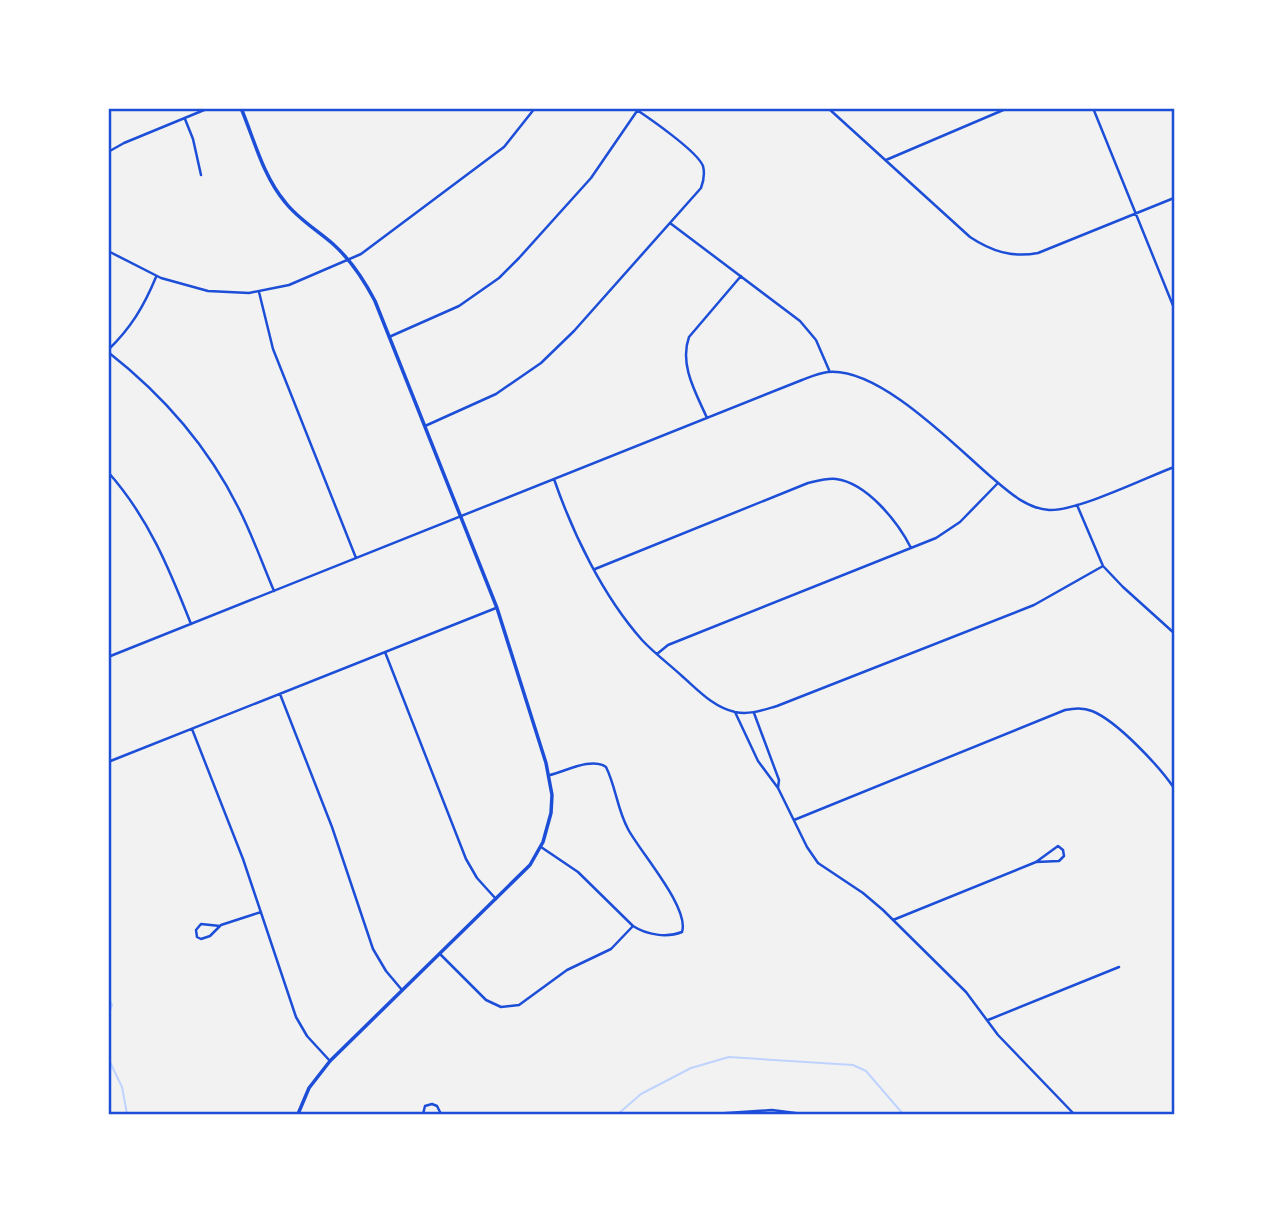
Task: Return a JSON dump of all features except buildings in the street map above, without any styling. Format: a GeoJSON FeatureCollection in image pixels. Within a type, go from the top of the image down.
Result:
{"type":"FeatureCollection","features":[{"type":"Feature","properties":{"kind":"street"},"geometry":{"type":"LineString","coordinates":[[108,152],[209,108]]}},
{"type":"Feature","properties":{"kind":"street"},"geometry":{"type":"LineString","coordinates":[[242,108],[269,177],[281,197],[349,261],[371,293],[497,608],[550,775],[552,805],[541,847],[526,870],[330,1061],[309,1088],[298,1115]]}},
{"type":"Feature","properties":{"kind":"street"},"geometry":{"type":"LineString","coordinates":[[108,251],[156,276],[208,291],[260,292],[289,285],[349,261],[504,147],[535,108]]}},
{"type":"Feature","properties":{"kind":"street"},"geometry":{"type":"LineString","coordinates":[[828,108],[970,237],[1008,254],[1028,255],[1044,251],[1174,198]]}},
{"type":"Feature","properties":{"kind":"street"},"geometry":{"type":"LineString","coordinates":[[886,160],[1008,108]]}},
{"type":"Feature","properties":{"kind":"street"},"geometry":{"type":"LineString","coordinates":[[1093,108],[1174,309]]}},
{"type":"Feature","properties":{"kind":"street"},"geometry":{"type":"LineString","coordinates":[[389,337],[459,306],[499,278],[591,178],[636,110],[698,158],[703,168],[704,181],[701,188],[574,331],[541,363],[496,394],[424,426]]}},
{"type":"Feature","properties":{"kind":"street"},"geometry":{"type":"LineString","coordinates":[[185,118],[201,175]]}},
{"type":"Feature","properties":{"kind":"street"},"geometry":{"type":"LineString","coordinates":[[670,223],[800,321],[816,340],[830,372]]}},
{"type":"Feature","properties":{"kind":"street"},"geometry":{"type":"LineString","coordinates":[[156,276],[140,313],[108,351],[159,395],[205,450],[239,509],[274,591]]}},
{"type":"Feature","properties":{"kind":"street"},"geometry":{"type":"LineString","coordinates":[[707,418],[685,363],[685,349],[689,337],[741,276]]}},
{"type":"Feature","properties":{"kind":"street"},"geometry":{"type":"LineString","coordinates":[[260,292],[269,339],[356,558]]}},
{"type":"Feature","properties":{"kind":"street"},"geometry":{"type":"LineString","coordinates":[[108,657],[802,380],[830,372],[854,376],[898,398],[1018,499],[1038,508],[1056,510],[1077,505],[1174,467]]}},
{"type":"Feature","properties":{"kind":"street"},"geometry":{"type":"LineString","coordinates":[[108,472],[141,514],[156,539],[191,624]]}},
{"type":"Feature","properties":{"kind":"street"},"geometry":{"type":"LineString","coordinates":[[554,479],[570,522],[625,618],[657,654],[706,697],[735,712],[754,713],[800,698],[1034,605],[1103,566]]}},
{"type":"Feature","properties":{"kind":"street"},"geometry":{"type":"LineString","coordinates":[[595,569],[808,483],[829,479],[848,482],[866,494],[901,528],[911,548]]}},
{"type":"Feature","properties":{"kind":"street"},"geometry":{"type":"LineString","coordinates":[[657,654],[668,645],[936,538],[960,522],[998,482]]}},
{"type":"Feature","properties":{"kind":"street"},"geometry":{"type":"LineString","coordinates":[[1077,505],[1103,566],[1174,633]]}},
{"type":"Feature","properties":{"kind":"street"},"geometry":{"type":"LineString","coordinates":[[108,762],[497,608]]}},
{"type":"Feature","properties":{"kind":"street"},"geometry":{"type":"LineString","coordinates":[[385,652],[466,859],[477,878],[496,900]]}},
{"type":"Feature","properties":{"kind":"street"},"geometry":{"type":"LineString","coordinates":[[280,694],[332,827],[373,949],[386,971],[403,990]]}},
{"type":"Feature","properties":{"kind":"street"},"geometry":{"type":"LineString","coordinates":[[794,820],[1065,710],[1076,708],[1099,715],[1120,732],[1155,763],[1174,788]]}},
{"type":"Feature","properties":{"kind":"street"},"geometry":{"type":"LineString","coordinates":[[735,712],[758,761],[778,788],[807,848],[818,863],[863,893],[966,992],[1012,1051],[1073,1115]]}},
{"type":"Feature","properties":{"kind":"street"},"geometry":{"type":"LineString","coordinates":[[754,713],[779,780],[778,788]]}},
{"type":"Feature","properties":{"kind":"street"},"geometry":{"type":"LineString","coordinates":[[192,729],[243,859],[296,1017],[307,1036],[330,1061]]}},
{"type":"Feature","properties":{"kind":"street"},"geometry":{"type":"LineString","coordinates":[[541,847],[578,872],[633,926],[649,933],[681,934],[684,925],[679,910],[628,831],[606,767],[600,763],[591,763],[550,775]]}},
{"type":"Feature","properties":{"kind":"street"},"geometry":{"type":"LineString","coordinates":[[892,920],[1036,862],[1058,846],[1064,852],[1059,861],[1036,862]]}},
{"type":"Feature","properties":{"kind":"street"},"geometry":{"type":"LineString","coordinates":[[219,926],[201,924],[197,927],[196,934],[204,939],[219,926],[261,912]]}},
{"type":"Feature","properties":{"kind":"street"},"geometry":{"type":"LineString","coordinates":[[440,954],[486,1000],[501,1007],[513,1007],[567,970],[611,949],[633,926]]}},
{"type":"Feature","properties":{"kind":"street"},"geometry":{"type":"LineString","coordinates":[[988,1020],[1119,967]]}},
{"type":"Feature","properties":{"kind":"street"},"geometry":{"type":"LineString","coordinates":[[423,1115],[425,1106],[432,1104],[438,1106],[441,1115]]}},
{"type":"Feature","properties":{"kind":"street"},"geometry":{"type":"LineString","coordinates":[[712,1115],[772,1110],[803,1115]]}},
{"type":"Feature","properties":{"kind":"waterway"},"geometry":{"type":"LineString","coordinates":[[108,997],[112,1005],[108,1016]]}},
{"type":"Feature","properties":{"kind":"waterway"},"geometry":{"type":"LineString","coordinates":[[618,1114],[641,1094],[691,1068],[729,1057],[853,1065],[866,1071],[903,1114]]}},
{"type":"Feature","properties":{"kind":"waterway"},"geometry":{"type":"LineString","coordinates":[[108,1058],[122,1087],[127,1114]]}}]}
